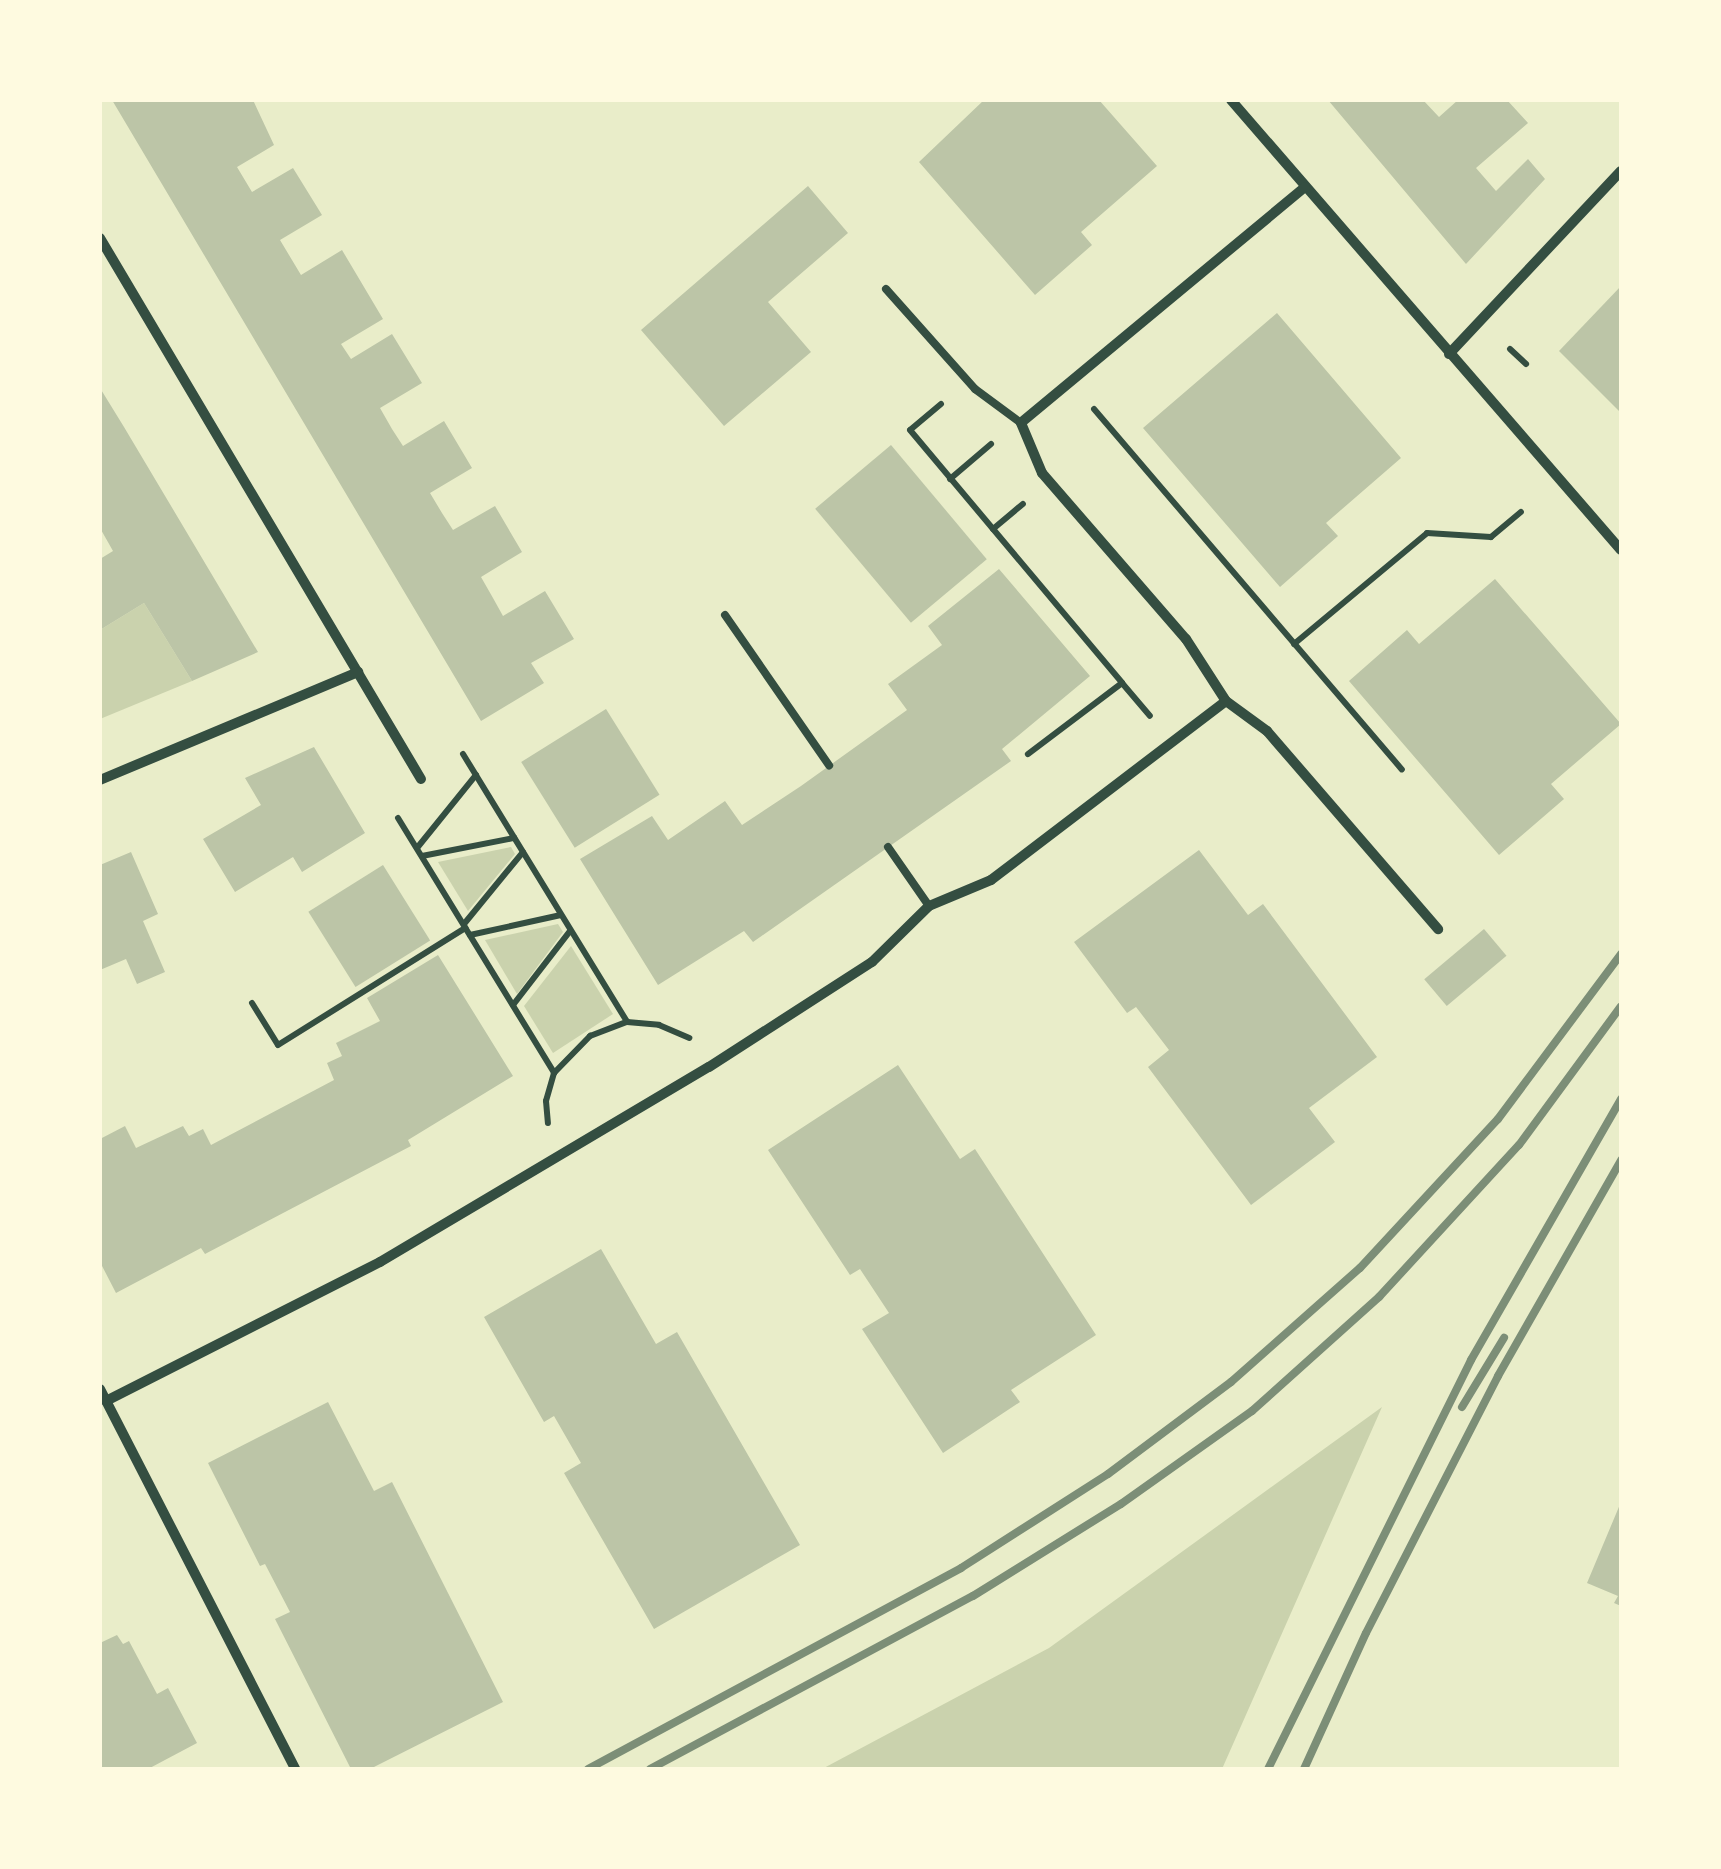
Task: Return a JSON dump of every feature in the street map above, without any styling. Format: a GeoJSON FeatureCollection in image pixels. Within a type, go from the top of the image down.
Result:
{"type":"FeatureCollection","features":[{"type":"Feature","properties":{"kind":"street"},"geometry":{"type":"LineString","coordinates":[[1230,100],[1621,550]]}},
{"type":"Feature","properties":{"kind":"street"},"geometry":{"type":"LineString","coordinates":[[1449,354],[1621,171]]}},
{"type":"Feature","properties":{"kind":"street"},"geometry":{"type":"LineString","coordinates":[[1305,187],[1021,422],[1042,473],[1186,638],[1226,701],[1267,731],[1438,929]]}},
{"type":"Feature","properties":{"kind":"street"},"geometry":{"type":"LineString","coordinates":[[100,238],[422,779]]}},
{"type":"Feature","properties":{"kind":"street"},"geometry":{"type":"LineString","coordinates":[[100,780],[358,672]]}},
{"type":"Feature","properties":{"kind":"street"},"geometry":{"type":"LineString","coordinates":[[106,1402],[380,1262],[709,1067],[872,962],[929,906],[991,880],[1226,701]]}},
{"type":"Feature","properties":{"kind":"street"},"geometry":{"type":"LineString","coordinates":[[100,1389],[296,1769]]}},
{"type":"Feature","properties":{"kind":"lane"},"geometry":{"type":"LineString","coordinates":[[886,289],[975,389],[1021,422]]}},
{"type":"Feature","properties":{"kind":"lane"},"geometry":{"type":"LineString","coordinates":[[726,615],[830,766]]}},
{"type":"Feature","properties":{"kind":"lane"},"geometry":{"type":"LineString","coordinates":[[888,847],[929,906]]}},
{"type":"Feature","properties":{"kind":"path"},"geometry":{"type":"LineString","coordinates":[[1510,349],[1526,364]]}},
{"type":"Feature","properties":{"kind":"path"},"geometry":{"type":"LineString","coordinates":[[1070,381],[1402,769]]}},
{"type":"Feature","properties":{"kind":"path"},"geometry":{"type":"LineString","coordinates":[[950,478],[1021,422]]}},
{"type":"Feature","properties":{"kind":"path"},"geometry":{"type":"LineString","coordinates":[[910,430],[1122,682],[1028,754]]}},
{"type":"Feature","properties":{"kind":"path"},"geometry":{"type":"LineString","coordinates":[[1294,644],[1427,533],[1491,537],[1521,512]]}},
{"type":"Feature","properties":{"kind":"path"},"geometry":{"type":"LineString","coordinates":[[463,754],[627,1022]]}},
{"type":"Feature","properties":{"kind":"path"},"geometry":{"type":"LineString","coordinates":[[419,852],[476,775]]}},
{"type":"Feature","properties":{"kind":"path"},"geometry":{"type":"LineString","coordinates":[[398,818],[554,1073]]}},
{"type":"Feature","properties":{"kind":"path"},"geometry":{"type":"LineString","coordinates":[[419,852],[514,838]]}},
{"type":"Feature","properties":{"kind":"path"},"geometry":{"type":"LineString","coordinates":[[252,1003],[278,1045],[466,929],[522,852]]}},
{"type":"Feature","properties":{"kind":"path"},"geometry":{"type":"LineString","coordinates":[[466,929],[561,915]]}},
{"type":"Feature","properties":{"kind":"path"},"geometry":{"type":"LineString","coordinates":[[513,1006],[570,931]]}},
{"type":"Feature","properties":{"kind":"path"},"geometry":{"type":"LineString","coordinates":[[563,1156],[548,1132],[546,1101],[554,1073],[590,1036],[627,1022],[659,1025],[689,1038],[709,1067]]}},
{"type":"Feature","properties":{"kind":"green space"},"geometry":{"type":"Polygon","coordinates":[[[144,603],[192,681],[100,719],[100,630],[144,603]]]}},
{"type":"Feature","properties":{"kind":"green space"},"geometry":{"type":"Polygon","coordinates":[[[511,847],[515,854],[468,911],[438,862],[511,847]]]}},
{"type":"Feature","properties":{"kind":"green space"},"geometry":{"type":"Polygon","coordinates":[[[558,924],[563,932],[517,994],[485,940],[558,924]]]}},
{"type":"Feature","properties":{"kind":"green space"},"geometry":{"type":"Polygon","coordinates":[[[571,946],[613,1014],[553,1053],[524,1006],[571,946]]]}},
{"type":"Feature","properties":{"kind":"green space"},"geometry":{"type":"Polygon","coordinates":[[[1382,1407],[1222,1769],[822,1769],[1049,1648],[1382,1407]]]}},
{"type":"Feature","properties":{"kind":"building"},"geometry":{"type":"Polygon","coordinates":[[[112,100],[253,100],[274,145],[237,167],[252,192],[293,168],[322,215],[280,240],[301,275],[342,250],[383,319],[341,344],[351,359],[392,334],[422,383],[380,408],[392,429],[403,446],[444,421],[472,468],[430,493],[453,530],[495,506],[522,552],[481,577],[503,616],[545,591],[574,639],[531,663],[544,683],[481,721],[112,100]]]}},
{"type":"Feature","properties":{"kind":"building"},"geometry":{"type":"Polygon","coordinates":[[[984,100],[1099,100],[1157,166],[1081,232],[1092,245],[1035,295],[919,162],[984,100]]]}},
{"type":"Feature","properties":{"kind":"building"},"geometry":{"type":"Polygon","coordinates":[[[1328,100],[1423,100],[1439,117],[1458,100],[1507,100],[1528,123],[1476,168],[1496,191],[1528,159],[1545,179],[1466,264],[1328,100]]]}},
{"type":"Feature","properties":{"kind":"building"},"geometry":{"type":"Polygon","coordinates":[[[808,186],[848,233],[768,302],[811,352],[724,426],[641,330],[808,186]]]}},
{"type":"Feature","properties":{"kind":"building"},"geometry":{"type":"Polygon","coordinates":[[[1621,286],[1621,413],[1559,351],[1621,286]]]}},
{"type":"Feature","properties":{"kind":"building"},"geometry":{"type":"Polygon","coordinates":[[[1277,313],[1401,458],[1326,523],[1338,536],[1280,587],[1143,428],[1277,313]]]}},
{"type":"Feature","properties":{"kind":"building"},"geometry":{"type":"Polygon","coordinates":[[[100,388],[258,652],[192,681],[144,603],[100,630],[100,559],[113,551],[100,528],[100,388]]]}},
{"type":"Feature","properties":{"kind":"building"},"geometry":{"type":"Polygon","coordinates":[[[891,445],[987,559],[911,623],[815,509],[891,445]]]}},
{"type":"Feature","properties":{"kind":"building"},"geometry":{"type":"Polygon","coordinates":[[[999,569],[1090,676],[1002,749],[1011,761],[753,942],[744,931],[658,985],[580,859],[652,816],[668,840],[725,801],[742,825],[801,786],[907,710],[888,684],[942,645],[928,626],[999,569]]]}},
{"type":"Feature","properties":{"kind":"building"},"geometry":{"type":"Polygon","coordinates":[[[1495,579],[1621,724],[1551,784],[1564,799],[1499,855],[1349,681],[1407,630],[1419,644],[1495,579]]]}},
{"type":"Feature","properties":{"kind":"building"},"geometry":{"type":"Polygon","coordinates":[[[606,709],[660,795],[575,848],[521,762],[606,709]]]}},
{"type":"Feature","properties":{"kind":"building"},"geometry":{"type":"Polygon","coordinates":[[[314,747],[365,833],[302,872],[293,857],[235,892],[203,839],[261,805],[245,778],[314,747]]]}},
{"type":"Feature","properties":{"kind":"building"},"geometry":{"type":"Polygon","coordinates":[[[1199,850],[1248,915],[1263,904],[1377,1057],[1309,1108],[1335,1142],[1251,1205],[1148,1067],[1169,1050],[1136,1007],[1127,1013],[1074,942],[1199,850]]]}},
{"type":"Feature","properties":{"kind":"building"},"geometry":{"type":"Polygon","coordinates":[[[131,852],[158,914],[143,921],[165,972],[137,984],[126,959],[100,970],[100,865],[131,852]]]}},
{"type":"Feature","properties":{"kind":"building"},"geometry":{"type":"Polygon","coordinates":[[[383,865],[430,940],[356,987],[308,912],[383,865]]]}},
{"type":"Feature","properties":{"kind":"building"},"geometry":{"type":"Polygon","coordinates":[[[1484,929],[1506,956],[1447,1006],[1424,979],[1484,929]]]}},
{"type":"Feature","properties":{"kind":"building"},"geometry":{"type":"Polygon","coordinates":[[[438,955],[513,1076],[408,1140],[411,1146],[205,1254],[201,1248],[116,1293],[100,1262],[100,1139],[125,1126],[136,1148],[183,1126],[189,1136],[203,1129],[211,1145],[334,1080],[327,1063],[342,1056],[336,1043],[380,1021],[367,998],[438,955]]]}},
{"type":"Feature","properties":{"kind":"building"},"geometry":{"type":"Polygon","coordinates":[[[898,1065],[960,1159],[975,1149],[1096,1335],[1011,1390],[1020,1402],[943,1453],[862,1329],[889,1313],[860,1269],[850,1275],[768,1150],[898,1065]]]}},
{"type":"Feature","properties":{"kind":"building"},"geometry":{"type":"Polygon","coordinates":[[[601,1249],[656,1344],[677,1332],[800,1545],[654,1629],[564,1473],[581,1463],[554,1416],[544,1422],[484,1317],[601,1249]]]}},
{"type":"Feature","properties":{"kind":"building"},"geometry":{"type":"Polygon","coordinates":[[[328,1402],[374,1491],[392,1482],[503,1702],[370,1769],[351,1769],[275,1619],[290,1612],[265,1564],[260,1566],[208,1463],[328,1402]]]}},
{"type":"Feature","properties":{"kind":"building"},"geometry":{"type":"Polygon","coordinates":[[[1621,1502],[1621,1606],[1614,1603],[1618,1596],[1587,1583],[1621,1502]]]}},
{"type":"Feature","properties":{"kind":"building"},"geometry":{"type":"Polygon","coordinates":[[[117,1635],[123,1644],[129,1641],[157,1694],[168,1688],[197,1743],[148,1769],[100,1769],[100,1643],[117,1635]]]}},
{"type":"Feature","properties":{"kind":"railway"},"geometry":{"type":"LineString","coordinates":[[588,1769],[961,1568],[1108,1474],[1231,1382],[1360,1268],[1498,1119],[1621,954]]}},
{"type":"Feature","properties":{"kind":"railway"},"geometry":{"type":"LineString","coordinates":[[650,1769],[973,1596],[1121,1504],[1252,1411],[1379,1297],[1519,1145],[1621,1006]]}},
{"type":"Feature","properties":{"kind":"railway"},"geometry":{"type":"LineString","coordinates":[[1268,1769],[1471,1360],[1621,1099]]}},
{"type":"Feature","properties":{"kind":"railway"},"geometry":{"type":"LineString","coordinates":[[1304,1769],[1366,1633],[1498,1376],[1621,1160]]}},
{"type":"Feature","properties":{"kind":"railway"},"geometry":{"type":"LineString","coordinates":[[1462,1407],[1504,1338]]}}]}
